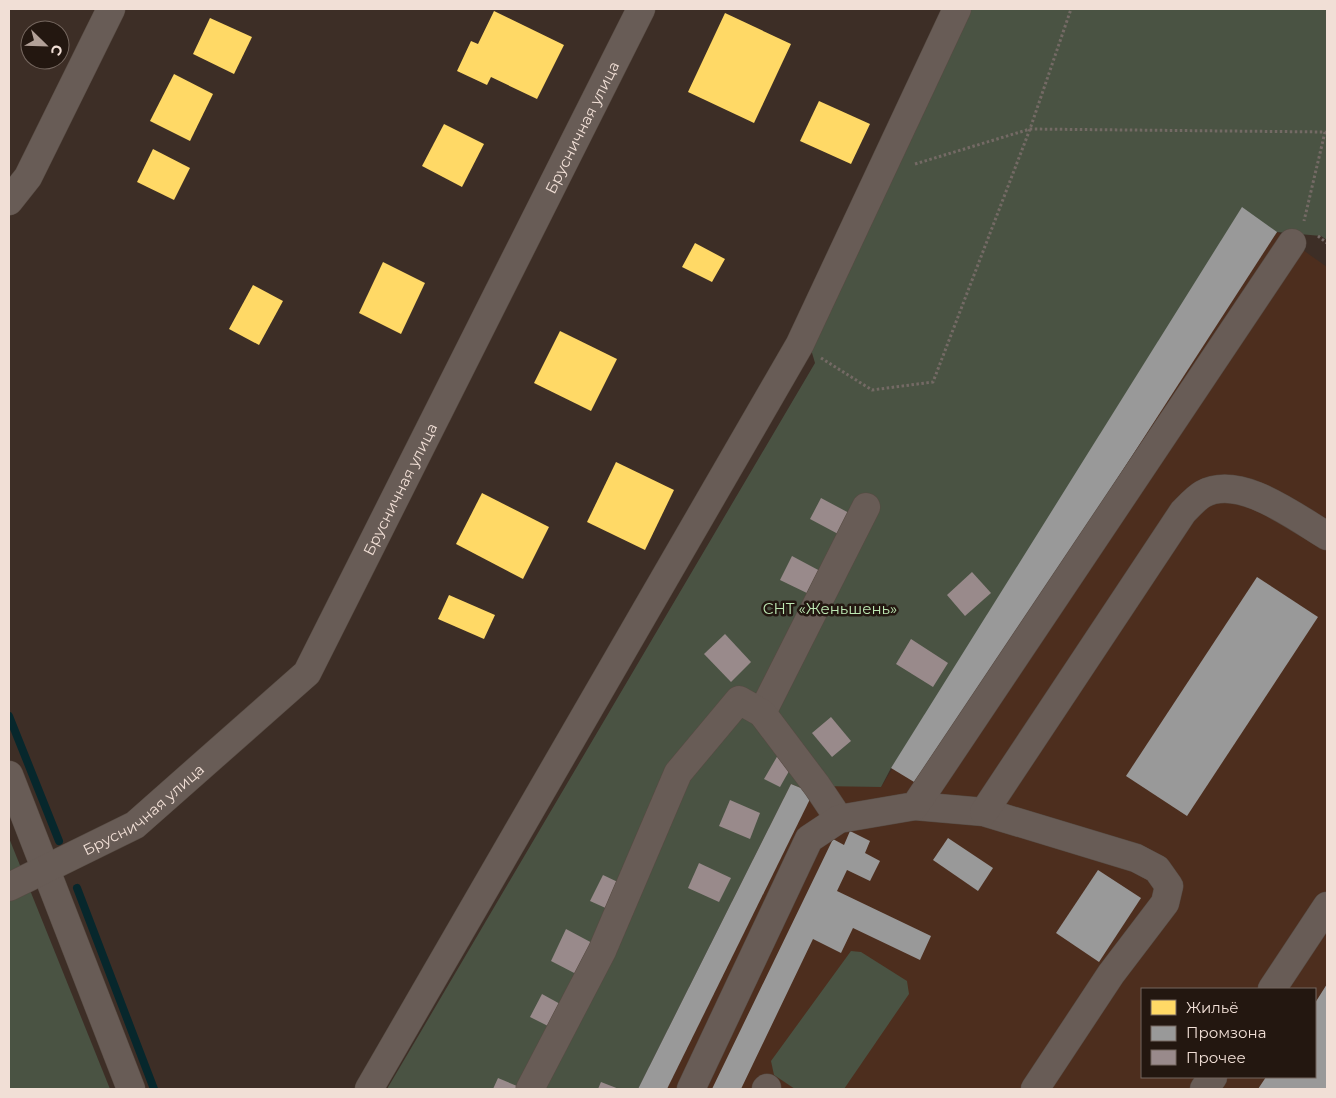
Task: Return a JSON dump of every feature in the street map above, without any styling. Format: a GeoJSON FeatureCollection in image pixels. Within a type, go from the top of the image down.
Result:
{"type":"FeatureCollection","features":[{"type":"Feature","properties":{"kind":"street"},"geometry":{"type":"LineString","coordinates":[[9,201],[28,177],[111,9]]}},
{"type":"Feature","properties":{"kind":"street","name":"Брусничная улица"},"geometry":{"type":"LineString","coordinates":[[9,887],[134,825],[307,673],[641,9]]}},
{"type":"Feature","properties":{"kind":"street"},"geometry":{"type":"LineString","coordinates":[[369,1089],[800,344],[957,9]]}},
{"type":"Feature","properties":{"kind":"street"},"geometry":{"type":"LineString","coordinates":[[915,806],[1292,243]]}},
{"type":"Feature","properties":{"kind":"street"},"geometry":{"type":"LineString","coordinates":[[984,812],[1183,512],[1203,494],[1225,487],[1248,491],[1327,536]]}},
{"type":"Feature","properties":{"kind":"street"},"geometry":{"type":"LineString","coordinates":[[762,713],[866,507]]}},
{"type":"Feature","properties":{"kind":"street"},"geometry":{"type":"LineString","coordinates":[[530,1089],[602,951],[678,773],[739,700],[762,713],[817,786],[839,819]]}},
{"type":"Feature","properties":{"kind":"street"},"geometry":{"type":"LineString","coordinates":[[9,774],[131,1089]]}},
{"type":"Feature","properties":{"kind":"street"},"geometry":{"type":"LineString","coordinates":[[690,1089],[809,839],[839,819],[915,806],[984,812],[1136,858],[1157,869],[1169,886],[1165,903],[1111,974],[1035,1089]]}},
{"type":"Feature","properties":{"kind":"street"},"geometry":{"type":"LineString","coordinates":[[1273,988],[1327,906]]}},
{"type":"Feature","properties":{"kind":"street"},"geometry":{"type":"LineString","coordinates":[[1204,1089],[1212,1078]]}},
{"type":"Feature","properties":{"kind":"path"},"geometry":{"type":"LineString","coordinates":[[800,344],[872,390],[933,382],[1030,129],[1071,9]]}},
{"type":"Feature","properties":{"kind":"path"},"geometry":{"type":"LineString","coordinates":[[878,175],[1030,129],[1326,130],[1303,226],[1292,243]]}},
{"type":"Feature","properties":{"kind":"shaded area"},"geometry":{"type":"Polygon","coordinates":[[[1242,207],[1327,267],[1327,1089],[639,1089],[791,784],[881,787],[1242,207]]]}},
{"type":"Feature","properties":{"kind":"green space","name":"СНТ «Женьшень»"},"geometry":{"type":"Polygon","coordinates":[[[967,9],[1327,9],[1327,240],[1321,236],[1277,232],[891,768],[881,787],[818,786],[813,793],[791,784],[638,1089],[387,1089],[815,363],[810,346],[967,9]]]}},
{"type":"Feature","properties":{"kind":"green space"},"geometry":{"type":"Polygon","coordinates":[[[9,838],[110,1089],[9,1089],[9,838]]]}},
{"type":"Feature","properties":{"kind":"green space"},"geometry":{"type":"Polygon","coordinates":[[[851,951],[861,952],[907,981],[909,994],[844,1089],[795,1089],[774,1075],[771,1061],[851,951]]]}},
{"type":"Feature","properties":{"kind":"building: Жильё"},"geometry":{"type":"Polygon","coordinates":[[[494,11],[564,45],[537,99],[491,77],[487,85],[457,71],[471,41],[478,44],[494,11]]]}},
{"type":"Feature","properties":{"kind":"building: Жильё"},"geometry":{"type":"Polygon","coordinates":[[[725,13],[791,44],[754,123],[688,92],[725,13]]]}},
{"type":"Feature","properties":{"kind":"building: Жильё"},"geometry":{"type":"Polygon","coordinates":[[[210,18],[252,37],[234,74],[193,54],[210,18]]]}},
{"type":"Feature","properties":{"kind":"building: Жильё"},"geometry":{"type":"Polygon","coordinates":[[[174,74],[213,94],[190,141],[150,121],[174,74]]]}},
{"type":"Feature","properties":{"kind":"building: Жильё"},"geometry":{"type":"Polygon","coordinates":[[[819,101],[870,124],[851,164],[800,141],[819,101]]]}},
{"type":"Feature","properties":{"kind":"building: Жильё"},"geometry":{"type":"Polygon","coordinates":[[[444,124],[484,144],[462,187],[422,166],[444,124]]]}},
{"type":"Feature","properties":{"kind":"building: Жильё"},"geometry":{"type":"Polygon","coordinates":[[[153,149],[190,168],[174,200],[137,182],[153,149]]]}},
{"type":"Feature","properties":{"kind":"building: Жильё"},"geometry":{"type":"Polygon","coordinates":[[[695,243],[725,259],[712,282],[682,267],[695,243]]]}},
{"type":"Feature","properties":{"kind":"building: Жильё"},"geometry":{"type":"Polygon","coordinates":[[[383,262],[425,283],[401,334],[359,313],[383,262]]]}},
{"type":"Feature","properties":{"kind":"building: Жильё"},"geometry":{"type":"Polygon","coordinates":[[[253,285],[283,301],[259,345],[229,329],[253,285]]]}},
{"type":"Feature","properties":{"kind":"building: Жильё"},"geometry":{"type":"Polygon","coordinates":[[[560,331],[617,359],[591,411],[534,383],[560,331]]]}},
{"type":"Feature","properties":{"kind":"building: Жильё"},"geometry":{"type":"Polygon","coordinates":[[[616,462],[674,490],[645,550],[587,522],[616,462]]]}},
{"type":"Feature","properties":{"kind":"building: Жильё"},"geometry":{"type":"Polygon","coordinates":[[[482,493],[549,527],[523,579],[456,544],[482,493]]]}},
{"type":"Feature","properties":{"kind":"building: Жильё"},"geometry":{"type":"Polygon","coordinates":[[[449,595],[495,615],[484,639],[438,619],[449,595]]]}},
{"type":"Feature","properties":{"kind":"building: Промзона"},"geometry":{"type":"Polygon","coordinates":[[[1242,207],[1277,232],[919,785],[891,768],[1242,207]]]}},
{"type":"Feature","properties":{"kind":"building: Промзона"},"geometry":{"type":"Polygon","coordinates":[[[1257,577],[1318,617],[1187,816],[1126,776],[1257,577]]]}},
{"type":"Feature","properties":{"kind":"building: Промзона"},"geometry":{"type":"Polygon","coordinates":[[[791,784],[813,793],[667,1089],[638,1089],[791,784]]]}},
{"type":"Feature","properties":{"kind":"building: Промзона"},"geometry":{"type":"Polygon","coordinates":[[[850,831],[870,841],[865,853],[880,861],[870,881],[847,870],[837,891],[931,936],[920,960],[853,928],[841,953],[813,939],[741,1089],[712,1089],[833,839],[844,845],[850,831]]]}},
{"type":"Feature","properties":{"kind":"building: Промзона"},"geometry":{"type":"Polygon","coordinates":[[[948,838],[993,868],[978,891],[933,860],[948,838]]]}},
{"type":"Feature","properties":{"kind":"building: Промзона"},"geometry":{"type":"Polygon","coordinates":[[[1098,870],[1141,898],[1099,962],[1056,933],[1098,870]]]}},
{"type":"Feature","properties":{"kind":"building: Промзона"},"geometry":{"type":"Polygon","coordinates":[[[1327,984],[1327,1089],[1258,1089],[1265,1078],[1316,1078],[1316,1001],[1327,984]]]}},
{"type":"Feature","properties":{"kind":"building: Прочее"},"geometry":{"type":"Polygon","coordinates":[[[821,498],[851,514],[840,535],[810,519],[821,498]]]}},
{"type":"Feature","properties":{"kind":"building: Прочее"},"geometry":{"type":"Polygon","coordinates":[[[792,556],[822,572],[811,595],[780,580],[792,556]]]}},
{"type":"Feature","properties":{"kind":"building: Прочее"},"geometry":{"type":"Polygon","coordinates":[[[972,572],[991,593],[965,616],[947,595],[972,572]]]}},
{"type":"Feature","properties":{"kind":"building: Прочее"},"geometry":{"type":"Polygon","coordinates":[[[725,634],[751,662],[731,682],[704,654],[725,634]]]}},
{"type":"Feature","properties":{"kind":"building: Прочее"},"geometry":{"type":"Polygon","coordinates":[[[911,639],[948,663],[933,687],[896,664],[911,639]]]}},
{"type":"Feature","properties":{"kind":"building: Прочее"},"geometry":{"type":"Polygon","coordinates":[[[831,717],[851,741],[832,757],[812,733],[831,717]]]}},
{"type":"Feature","properties":{"kind":"building: Прочее"},"geometry":{"type":"Polygon","coordinates":[[[778,755],[793,764],[780,787],[764,779],[778,755]]]}},
{"type":"Feature","properties":{"kind":"building: Прочее"},"geometry":{"type":"Polygon","coordinates":[[[730,800],[760,813],[750,839],[719,826],[730,800]]]}},
{"type":"Feature","properties":{"kind":"building: Прочее"},"geometry":{"type":"Polygon","coordinates":[[[699,863],[731,878],[719,902],[688,888],[699,863]]]}},
{"type":"Feature","properties":{"kind":"building: Прочее"},"geometry":{"type":"Polygon","coordinates":[[[603,875],[622,884],[610,910],[590,901],[603,875]]]}},
{"type":"Feature","properties":{"kind":"building: Прочее"},"geometry":{"type":"Polygon","coordinates":[[[566,929],[596,945],[580,976],[551,961],[566,929]]]}},
{"type":"Feature","properties":{"kind":"building: Прочее"},"geometry":{"type":"Polygon","coordinates":[[[542,994],[562,1005],[550,1027],[530,1017],[542,994]]]}},
{"type":"Feature","properties":{"kind":"building: Прочее"},"geometry":{"type":"Polygon","coordinates":[[[498,1078],[524,1089],[493,1089],[498,1078]]]}},
{"type":"Feature","properties":{"kind":"building: Прочее"},"geometry":{"type":"Polygon","coordinates":[[[601,1082],[619,1089],[598,1089],[601,1082]]]}},
{"type":"Feature","properties":{"kind":"waterway"},"geometry":{"type":"LineString","coordinates":[[9,716],[59,841]]}},
{"type":"Feature","properties":{"kind":"waterway"},"geometry":{"type":"LineString","coordinates":[[77,888],[154,1089]]}}]}
